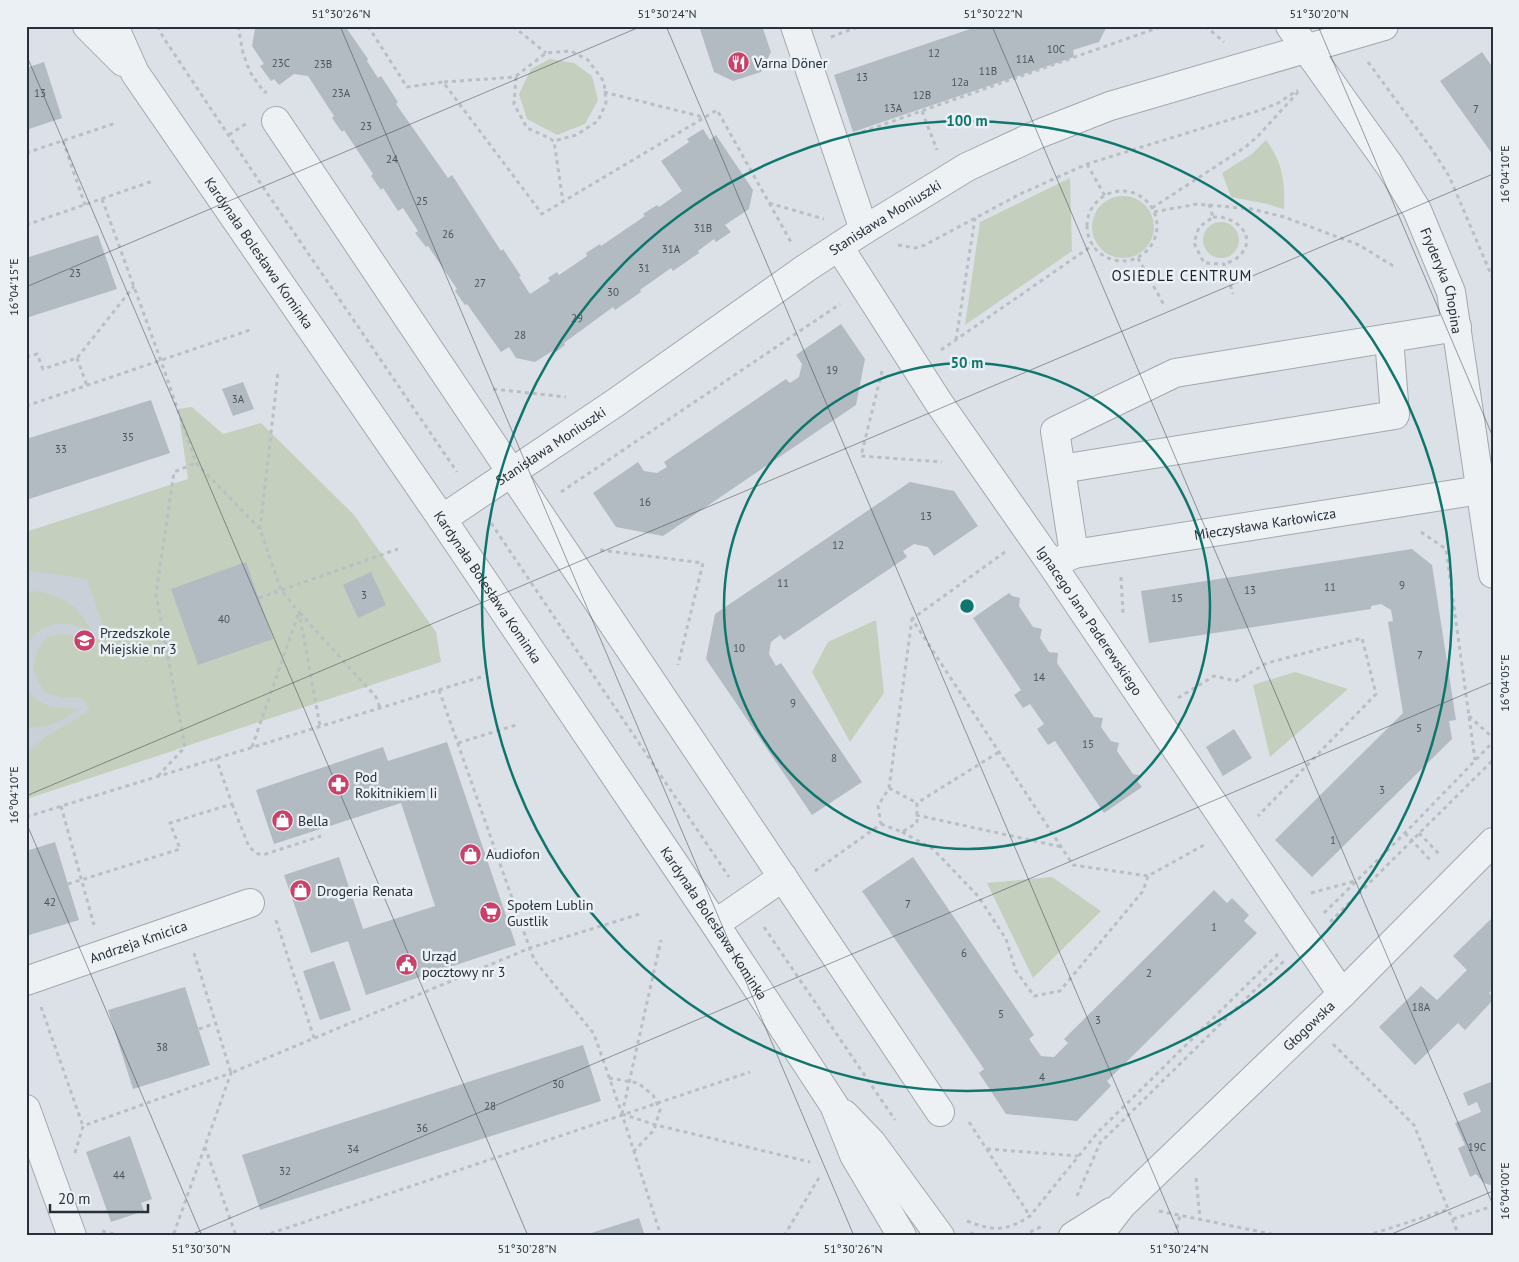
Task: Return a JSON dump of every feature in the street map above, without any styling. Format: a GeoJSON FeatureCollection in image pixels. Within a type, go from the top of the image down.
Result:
{"type":"FeatureCollection","features":[{"type":"Feature","properties":{"kind":"street","name":"Kardynała Bolesława Kominka"},"geometry":{"type":"LineString","coordinates":[[87,26],[135,73]]}},
{"type":"Feature","properties":{"kind":"street","name":"Kardynała Bolesława Kominka"},"geometry":{"type":"LineString","coordinates":[[114,26],[135,73],[442,519],[715,924],[834,1105],[854,1155],[902,1236]]}},
{"type":"Feature","properties":{"kind":"street"},"geometry":{"type":"LineString","coordinates":[[795,26],[864,230]]}},
{"type":"Feature","properties":{"kind":"street","name":"Fryderyka Chopina"},"geometry":{"type":"LineString","coordinates":[[1290,26],[1390,166],[1417,210],[1451,292],[1493,574]]}},
{"type":"Feature","properties":{"kind":"street","name":"Stanisława Moniuszki"},"geometry":{"type":"LineString","coordinates":[[442,519],[615,403],[806,268],[967,167],[1036,134],[1110,106],[1384,26]]}},
{"type":"Feature","properties":{"kind":"street"},"geometry":{"type":"LineString","coordinates":[[276,121],[786,883],[952,1114]]}},
{"type":"Feature","properties":{"kind":"street","name":"Ignacego Jana Paderewskiego"},"geometry":{"type":"LineString","coordinates":[[839,247],[916,366],[1030,534],[1063,559],[1152,714],[1342,994]]}},
{"type":"Feature","properties":{"kind":"street"},"geometry":{"type":"LineString","coordinates":[[1063,559],[1061,469],[1055,431],[1175,373],[1457,327]]}},
{"type":"Feature","properties":{"kind":"street"},"geometry":{"type":"LineString","coordinates":[[1061,469],[1395,415],[1389,338]]}},
{"type":"Feature","properties":{"kind":"street","name":"Mieczysława Karłowicza"},"geometry":{"type":"LineString","coordinates":[[1063,559],[1480,490]]}},
{"type":"Feature","properties":{"kind":"street","name":"Głogowska"},"geometry":{"type":"LineString","coordinates":[[1098,1236],[1121,1206],[1342,994],[1493,842]]}},
{"type":"Feature","properties":{"kind":"street"},"geometry":{"type":"LineString","coordinates":[[715,924],[747,903],[786,883]]}},
{"type":"Feature","properties":{"kind":"street","name":"Andrzeja Kmicica"},"geometry":{"type":"LineString","coordinates":[[26,980],[250,903]]}},
{"type":"Feature","properties":{"kind":"street","name":"Kardynała Bolesława Kominka"},"geometry":{"type":"LineString","coordinates":[[834,1105],[872,1143],[940,1236]]}},
{"type":"Feature","properties":{"kind":"street"},"geometry":{"type":"LineString","coordinates":[[26,1109],[72,1236]]}},
{"type":"Feature","properties":{"kind":"street","name":"Głogowska"},"geometry":{"type":"LineString","coordinates":[[1074,1236],[1121,1206]]}},
{"type":"Feature","properties":{"kind":"path"},"geometry":{"type":"LineString","coordinates":[[158,26],[163,37],[270,198],[900,1128]]}},
{"type":"Feature","properties":{"kind":"path"},"geometry":{"type":"LineString","coordinates":[[368,26],[407,87],[516,76],[546,53],[570,51],[588,60],[604,82],[606,104],[598,121],[576,135],[554,141],[528,128],[514,104],[516,76]]}},
{"type":"Feature","properties":{"kind":"path"},"geometry":{"type":"LineString","coordinates":[[421,26],[425,28],[433,26]]}},
{"type":"Feature","properties":{"kind":"path"},"geometry":{"type":"LineString","coordinates":[[513,26],[546,53]]}},
{"type":"Feature","properties":{"kind":"path"},"geometry":{"type":"LineString","coordinates":[[834,142],[1163,26]]}},
{"type":"Feature","properties":{"kind":"path"},"geometry":{"type":"LineString","coordinates":[[1350,36],[1449,176],[1493,279]]}},
{"type":"Feature","properties":{"kind":"path"},"geometry":{"type":"LineString","coordinates":[[443,82],[542,214],[717,110],[806,268]]}},
{"type":"Feature","properties":{"kind":"path"},"geometry":{"type":"LineString","coordinates":[[769,203],[864,230],[901,247],[916,248],[1020,194],[1087,164],[1261,110],[1278,103],[1302,88],[1258,136],[1244,148],[1152,208]]}},
{"type":"Feature","properties":{"kind":"path"},"geometry":{"type":"LineString","coordinates":[[604,92],[704,118]]}},
{"type":"Feature","properties":{"kind":"path"},"geometry":{"type":"LineString","coordinates":[[922,111],[948,178]]}},
{"type":"Feature","properties":{"kind":"path"},"geometry":{"type":"LineString","coordinates":[[26,153],[116,124]]}},
{"type":"Feature","properties":{"kind":"path"},"geometry":{"type":"LineString","coordinates":[[62,141],[85,204]]}},
{"type":"Feature","properties":{"kind":"path"},"geometry":{"type":"LineString","coordinates":[[554,141],[563,202]]}},
{"type":"Feature","properties":{"kind":"path"},"geometry":{"type":"LineString","coordinates":[[1087,164],[1105,196]]}},
{"type":"Feature","properties":{"kind":"path"},"geometry":{"type":"LineString","coordinates":[[26,225],[153,181]]}},
{"type":"Feature","properties":{"kind":"path"},"geometry":{"type":"LineString","coordinates":[[1116,192],[1130,192],[1142,198],[1152,208],[1157,225],[1155,238],[1148,250],[1138,258],[1126,261],[1113,260],[1101,255],[1092,245],[1088,232],[1088,219],[1093,206],[1105,196],[1116,192]]}},
{"type":"Feature","properties":{"kind":"path"},"geometry":{"type":"LineString","coordinates":[[102,199],[196,463],[260,529],[281,590],[376,697],[380,708]]}},
{"type":"Feature","properties":{"kind":"path"},"geometry":{"type":"LineString","coordinates":[[1154,212],[1197,204],[1252,209],[1284,217],[1359,245],[1395,267]]}},
{"type":"Feature","properties":{"kind":"path"},"geometry":{"type":"LineString","coordinates":[[1210,204],[1213,217]]}},
{"type":"Feature","properties":{"kind":"path"},"geometry":{"type":"LineString","coordinates":[[1223,216],[1243,229],[1246,238],[1246,249],[1237,259],[1224,264],[1204,263],[1194,243],[1199,227],[1213,217],[1223,216]]}},
{"type":"Feature","properties":{"kind":"path"},"geometry":{"type":"LineString","coordinates":[[956,340],[975,218]]}},
{"type":"Feature","properties":{"kind":"path"},"geometry":{"type":"LineString","coordinates":[[916,366],[1092,245]]}},
{"type":"Feature","properties":{"kind":"path"},"geometry":{"type":"LineString","coordinates":[[1138,258],[1164,305]]}},
{"type":"Feature","properties":{"kind":"path"},"geometry":{"type":"LineString","coordinates":[[1224,264],[1234,294]]}},
{"type":"Feature","properties":{"kind":"path"},"geometry":{"type":"LineString","coordinates":[[26,357],[37,354],[43,369],[77,358],[134,286]]}},
{"type":"Feature","properties":{"kind":"path"},"geometry":{"type":"LineString","coordinates":[[556,495],[864,287]]}},
{"type":"Feature","properties":{"kind":"path"},"geometry":{"type":"LineString","coordinates":[[892,329],[861,456],[982,464]]}},
{"type":"Feature","properties":{"kind":"path"},"geometry":{"type":"LineString","coordinates":[[26,406],[250,330]]}},
{"type":"Feature","properties":{"kind":"path"},"geometry":{"type":"LineString","coordinates":[[77,358],[86,386]]}},
{"type":"Feature","properties":{"kind":"path"},"geometry":{"type":"LineString","coordinates":[[260,529],[278,372]]}},
{"type":"Feature","properties":{"kind":"path"},"geometry":{"type":"LineString","coordinates":[[492,389],[568,398]]}},
{"type":"Feature","properties":{"kind":"path"},"geometry":{"type":"LineString","coordinates":[[158,776],[185,747],[156,594],[174,472],[196,463]]}},
{"type":"Feature","properties":{"kind":"path"},"geometry":{"type":"LineString","coordinates":[[1412,533],[1422,532],[1446,549],[1475,760]]}},
{"type":"Feature","properties":{"kind":"path"},"geometry":{"type":"LineString","coordinates":[[881,824],[878,806],[889,788],[912,619],[1030,534]]}},
{"type":"Feature","properties":{"kind":"path"},"geometry":{"type":"LineString","coordinates":[[562,548],[588,549],[703,564],[675,676],[666,704]]}},
{"type":"Feature","properties":{"kind":"path"},"geometry":{"type":"LineString","coordinates":[[259,598],[398,549]]}},
{"type":"Feature","properties":{"kind":"path"},"geometry":{"type":"LineString","coordinates":[[299,612],[320,726]]}},
{"type":"Feature","properties":{"kind":"path"},"geometry":{"type":"LineString","coordinates":[[252,747],[299,612]]}},
{"type":"Feature","properties":{"kind":"path"},"geometry":{"type":"LineString","coordinates":[[912,619],[1073,865],[1148,876],[1233,834],[1376,694],[1362,638],[1267,663],[1236,682],[1214,676],[1152,714]]}},
{"type":"Feature","properties":{"kind":"path"},"geometry":{"type":"LineString","coordinates":[[26,817],[484,676]]}},
{"type":"Feature","properties":{"kind":"path"},"geometry":{"type":"LineString","coordinates":[[439,690],[530,948],[536,961],[594,1034],[661,1236]]}},
{"type":"Feature","properties":{"kind":"path"},"geometry":{"type":"LineString","coordinates":[[1469,716],[1493,738]]}},
{"type":"Feature","properties":{"kind":"path"},"geometry":{"type":"LineString","coordinates":[[458,743],[516,725]]}},
{"type":"Feature","properties":{"kind":"path"},"geometry":{"type":"LineString","coordinates":[[1077,1197],[1100,1143],[1294,951],[1304,938],[1493,742]]}},
{"type":"Feature","properties":{"kind":"path"},"geometry":{"type":"LineString","coordinates":[[917,803],[999,752]]}},
{"type":"Feature","properties":{"kind":"path"},"geometry":{"type":"LineString","coordinates":[[216,758],[249,847],[258,854],[266,854],[321,836]]}},
{"type":"Feature","properties":{"kind":"path"},"geometry":{"type":"LineString","coordinates":[[967,1220],[986,1228],[1003,1228],[1019,1224],[1030,1216],[1105,1125],[1289,942],[1319,933],[1493,760]]}},
{"type":"Feature","properties":{"kind":"path"},"geometry":{"type":"LineString","coordinates":[[889,788],[917,803]]}},
{"type":"Feature","properties":{"kind":"path"},"geometry":{"type":"LineString","coordinates":[[902,832],[916,823],[917,803]]}},
{"type":"Feature","properties":{"kind":"path"},"geometry":{"type":"LineString","coordinates":[[68,884],[180,849],[170,823],[232,804]]}},
{"type":"Feature","properties":{"kind":"path"},"geometry":{"type":"LineString","coordinates":[[61,806],[102,954]]}},
{"type":"Feature","properties":{"kind":"path"},"geometry":{"type":"LineString","coordinates":[[916,815],[1062,847]]}},
{"type":"Feature","properties":{"kind":"path"},"geometry":{"type":"LineString","coordinates":[[786,883],[881,824]]}},
{"type":"Feature","properties":{"kind":"path"},"geometry":{"type":"LineString","coordinates":[[881,824],[902,832],[933,849],[978,896],[1006,939],[1016,971],[1034,996],[1060,991],[1143,892],[1148,876]]}},
{"type":"Feature","properties":{"kind":"path"},"geometry":{"type":"LineString","coordinates":[[84,1126],[232,1073],[530,948],[643,913]]}},
{"type":"Feature","properties":{"kind":"path"},"geometry":{"type":"LineString","coordinates":[[274,915],[314,1038]]}},
{"type":"Feature","properties":{"kind":"path"},"geometry":{"type":"LineString","coordinates":[[172,1236],[232,1073],[185,925]]}},
{"type":"Feature","properties":{"kind":"path"},"geometry":{"type":"LineString","coordinates":[[622,1114],[661,940]]}},
{"type":"Feature","properties":{"kind":"path"},"geometry":{"type":"LineString","coordinates":[[40,1004],[84,1126],[69,1169],[53,1184]]}},
{"type":"Feature","properties":{"kind":"path"},"geometry":{"type":"LineString","coordinates":[[199,1029],[216,1023]]}},
{"type":"Feature","properties":{"kind":"path"},"geometry":{"type":"LineString","coordinates":[[1330,1040],[1414,1125],[1459,1236]]}},
{"type":"Feature","properties":{"kind":"path"},"geometry":{"type":"LineString","coordinates":[[263,1236],[750,1072]]}},
{"type":"Feature","properties":{"kind":"path"},"geometry":{"type":"LineString","coordinates":[[609,1078],[638,1083],[653,1095],[660,1110],[654,1130],[634,1152]]}},
{"type":"Feature","properties":{"kind":"path"},"geometry":{"type":"LineString","coordinates":[[622,1114],[656,1125],[810,1162]]}},
{"type":"Feature","properties":{"kind":"path"},"geometry":{"type":"LineString","coordinates":[[952,1114],[986,1149],[1030,1216]]}},
{"type":"Feature","properties":{"kind":"path"},"geometry":{"type":"LineString","coordinates":[[205,1146],[236,1236]]}},
{"type":"Feature","properties":{"kind":"path"},"geometry":{"type":"LineString","coordinates":[[986,1149],[1078,1156]]}},
{"type":"Feature","properties":{"kind":"path"},"geometry":{"type":"LineString","coordinates":[[1195,1174],[1200,1220]]}},
{"type":"Feature","properties":{"kind":"path"},"geometry":{"type":"LineString","coordinates":[[784,1236],[820,1176]]}},
{"type":"Feature","properties":{"kind":"path"},"geometry":{"type":"LineString","coordinates":[[1452,1219],[1493,1206]]}},
{"type":"Feature","properties":{"kind":"path"},"geometry":{"type":"LineString","coordinates":[[1366,1236],[1449,1208]]}},
{"type":"Feature","properties":{"kind":"path"},"geometry":{"type":"LineString","coordinates":[[1158,1211],[1281,1236]]}},
{"type":"Feature","properties":{"kind":"path"},"geometry":{"type":"LineString","coordinates":[[1175,1236],[1180,1215]]}},
{"type":"Feature","properties":{"kind":"path"},"geometry":{"type":"LineString","coordinates":[[1023,1236],[1041,1228],[1048,1222]]}},
{"type":"Feature","properties":{"kind":"shaded area","name":"Przedszkole Miejskie nr 3"},"geometry":{"type":"Polygon","coordinates":[[[98,509],[176,750],[26,799],[26,532],[98,509]]]}},
{"type":"Feature","properties":{"kind":"green space"},"geometry":{"type":"Polygon","coordinates":[[[550,59],[574,63],[592,76],[598,100],[585,124],[557,135],[527,119],[519,94],[531,69],[550,59]]]}},
{"type":"Feature","properties":{"kind":"green space"},"geometry":{"type":"Polygon","coordinates":[[[1266,140],[1272,148],[1282,173],[1284,209],[1231,197],[1222,173],[1252,154],[1266,140]]]}},
{"type":"Feature","properties":{"kind":"green space"},"geometry":{"type":"Polygon","coordinates":[[[1070,178],[1072,251],[965,325],[980,222],[1070,178]]]}},
{"type":"Feature","properties":{"kind":"green space"},"geometry":{"type":"Polygon","coordinates":[[[1123,196],[1135,199],[1145,205],[1151,215],[1154,227],[1151,239],[1145,249],[1135,255],[1123,258],[1111,255],[1101,249],[1095,239],[1092,227],[1095,215],[1101,205],[1111,199],[1123,196]]]}},
{"type":"Feature","properties":{"kind":"green space"},"geometry":{"type":"Polygon","coordinates":[[[1221,222],[1228,223],[1234,227],[1238,233],[1238,247],[1234,253],[1228,257],[1221,258],[1214,257],[1208,253],[1204,247],[1203,240],[1204,233],[1208,227],[1214,223],[1221,222]]]}},
{"type":"Feature","properties":{"kind":"green space"},"geometry":{"type":"Polygon","coordinates":[[[192,407],[223,434],[261,423],[354,515],[436,632],[441,662],[26,799],[26,754],[44,738],[90,710],[82,698],[63,698],[46,693],[38,681],[33,667],[37,651],[47,637],[63,634],[108,640],[87,579],[26,570],[26,532],[188,479],[178,409],[192,407]]]}},
{"type":"Feature","properties":{"kind":"green space"},"geometry":{"type":"Polygon","coordinates":[[[26,591],[47,593],[64,600],[79,613],[91,630],[72,625],[55,624],[39,630],[26,646],[26,591]]]}},
{"type":"Feature","properties":{"kind":"green space"},"geometry":{"type":"Polygon","coordinates":[[[876,620],[884,693],[850,742],[812,672],[828,642],[876,620]]]}},
{"type":"Feature","properties":{"kind":"green space"},"geometry":{"type":"Polygon","coordinates":[[[1295,672],[1348,689],[1270,757],[1253,685],[1295,672]]]}},
{"type":"Feature","properties":{"kind":"green space"},"geometry":{"type":"Polygon","coordinates":[[[26,688],[37,700],[49,706],[79,708],[55,723],[42,727],[26,728],[26,688]]]}},
{"type":"Feature","properties":{"kind":"green space"},"geometry":{"type":"Polygon","coordinates":[[[1052,877],[1101,911],[1033,978],[987,883],[1052,877]]]}},
{"type":"Feature","properties":{"kind":"building"},"geometry":{"type":"Polygon","coordinates":[[[259,26],[345,26],[368,59],[367,61],[378,78],[381,76],[398,102],[396,104],[448,178],[452,175],[501,251],[503,249],[521,276],[519,277],[530,294],[550,281],[548,278],[557,272],[559,275],[587,256],[586,253],[600,244],[601,246],[645,216],[643,214],[657,205],[659,207],[682,191],[661,161],[689,142],[687,139],[703,129],[710,140],[716,135],[753,190],[749,209],[725,225],[731,232],[716,242],[714,239],[698,251],[699,253],[673,271],[671,268],[615,310],[613,307],[564,343],[565,345],[556,352],[554,350],[535,362],[516,358],[509,347],[501,352],[467,304],[465,305],[455,291],[457,289],[428,246],[426,247],[415,233],[418,231],[403,208],[398,211],[383,188],[381,190],[371,176],[373,174],[344,130],[342,132],[332,118],[334,116],[308,76],[294,74],[279,85],[274,79],[271,81],[260,66],[264,64],[252,46],[255,29],[259,26]]]}},
{"type":"Feature","properties":{"kind":"building"},"geometry":{"type":"Polygon","coordinates":[[[699,26],[762,26],[771,52],[761,72],[733,81],[714,72],[699,26]]]}},
{"type":"Feature","properties":{"kind":"building"},"geometry":{"type":"Polygon","coordinates":[[[979,26],[1107,26],[1099,42],[1073,50],[1074,57],[853,132],[834,75],[979,26]]]}},
{"type":"Feature","properties":{"kind":"building"},"geometry":{"type":"Polygon","coordinates":[[[1482,52],[1493,68],[1493,155],[1440,81],[1482,52]]]}},
{"type":"Feature","properties":{"kind":"building"},"geometry":{"type":"Polygon","coordinates":[[[44,62],[62,118],[26,130],[26,68],[44,62]]]}},
{"type":"Feature","properties":{"kind":"building"},"geometry":{"type":"Polygon","coordinates":[[[98,235],[117,289],[26,318],[26,258],[98,235]]]}},
{"type":"Feature","properties":{"kind":"building"},"geometry":{"type":"Polygon","coordinates":[[[841,324],[865,359],[856,405],[663,536],[616,527],[593,493],[638,462],[644,471],[657,473],[667,467],[664,462],[786,379],[790,383],[799,377],[802,364],[796,355],[841,324]]]}},
{"type":"Feature","properties":{"kind":"building"},"geometry":{"type":"Polygon","coordinates":[[[243,382],[254,409],[233,416],[222,389],[243,382]]]}},
{"type":"Feature","properties":{"kind":"building"},"geometry":{"type":"Polygon","coordinates":[[[151,400],[170,453],[26,500],[26,439],[151,400]]]}},
{"type":"Feature","properties":{"kind":"building"},"geometry":{"type":"Polygon","coordinates":[[[910,482],[954,491],[978,526],[934,556],[928,547],[914,544],[903,551],[907,557],[784,640],[780,635],[771,642],[769,654],[776,666],[781,663],[862,782],[812,815],[706,659],[715,614],[910,482]]]}},
{"type":"Feature","properties":{"kind":"building"},"geometry":{"type":"Polygon","coordinates":[[[1412,549],[1432,565],[1456,720],[1449,721],[1452,739],[1312,877],[1275,840],[1403,713],[1388,622],[1393,621],[1391,610],[1381,604],[1371,606],[1371,609],[1149,643],[1141,591],[1412,549]]]}},
{"type":"Feature","properties":{"kind":"building"},"geometry":{"type":"Polygon","coordinates":[[[246,562],[273,639],[198,665],[171,589],[246,562]]]}},
{"type":"Feature","properties":{"kind":"building"},"geometry":{"type":"Polygon","coordinates":[[[371,572],[386,605],[358,618],[343,585],[371,572]]]}},
{"type":"Feature","properties":{"kind":"building"},"geometry":{"type":"Polygon","coordinates":[[[1009,593],[1020,598],[1019,606],[1033,627],[1042,629],[1040,638],[1049,652],[1058,653],[1057,663],[1094,717],[1103,718],[1101,727],[1111,741],[1119,743],[1117,751],[1133,774],[1139,775],[1138,782],[1142,787],[1104,813],[1055,741],[1048,745],[1037,729],[1044,724],[1030,704],[1023,708],[1014,695],[1021,690],[973,618],[1009,593]]]}},
{"type":"Feature","properties":{"kind":"building"},"geometry":{"type":"Polygon","coordinates":[[[1234,729],[1252,758],[1223,776],[1206,747],[1234,729]]]}},
{"type":"Feature","properties":{"kind":"building"},"geometry":{"type":"Polygon","coordinates":[[[447,742],[516,945],[366,995],[348,941],[311,953],[284,875],[339,857],[363,929],[435,906],[401,803],[274,844],[256,790],[383,747],[388,761],[447,742]]]}},
{"type":"Feature","properties":{"kind":"building"},"geometry":{"type":"Polygon","coordinates":[[[55,842],[79,920],[26,936],[26,851],[55,842]]]}},
{"type":"Feature","properties":{"kind":"building"},"geometry":{"type":"Polygon","coordinates":[[[913,857],[1034,1035],[1029,1039],[1041,1056],[1054,1057],[1068,1043],[1064,1039],[1214,890],[1227,903],[1232,898],[1249,915],[1244,921],[1257,933],[1107,1081],[1111,1086],[1077,1121],[1006,1114],[979,1073],[984,1069],[862,891],[913,857]]]}},
{"type":"Feature","properties":{"kind":"building"},"geometry":{"type":"Polygon","coordinates":[[[1493,917],[1493,989],[1489,993],[1493,1000],[1465,1030],[1458,1023],[1415,1065],[1379,1027],[1421,986],[1437,1000],[1467,970],[1453,956],[1493,917]]]}},
{"type":"Feature","properties":{"kind":"building"},"geometry":{"type":"Polygon","coordinates":[[[334,961],[351,1010],[320,1020],[303,971],[334,961]]]}},
{"type":"Feature","properties":{"kind":"building"},"geometry":{"type":"Polygon","coordinates":[[[185,987],[210,1065],[133,1089],[108,1010],[185,987]]]}},
{"type":"Feature","properties":{"kind":"building"},"geometry":{"type":"Polygon","coordinates":[[[583,1045],[601,1101],[260,1210],[242,1155],[583,1045]]]}},
{"type":"Feature","properties":{"kind":"building"},"geometry":{"type":"Polygon","coordinates":[[[1493,1081],[1493,1185],[1490,1185],[1484,1183],[1476,1174],[1470,1177],[1458,1148],[1465,1145],[1455,1123],[1481,1112],[1477,1102],[1468,1106],[1463,1093],[1493,1081]]]}},
{"type":"Feature","properties":{"kind":"building"},"geometry":{"type":"Polygon","coordinates":[[[130,1136],[152,1199],[141,1203],[144,1211],[111,1222],[86,1152],[130,1136]]]}},
{"type":"Feature","properties":{"kind":"building"},"geometry":{"type":"Polygon","coordinates":[[[639,1218],[645,1236],[585,1236],[585,1235],[639,1218]]]}},
{"type":"Feature","properties":{"kind":"place","name":"Varna Döner"},"geometry":{"type":"Point","coordinates":[738,63]}},
{"type":"Feature","properties":{"kind":"place","name":"Przedszkole Miejskie nr 3"},"geometry":{"type":"Point","coordinates":[84,641]}},
{"type":"Feature","properties":{"kind":"place","name":"Pod Rokitnikiem Ii"},"geometry":{"type":"Point","coordinates":[339,785]}},
{"type":"Feature","properties":{"kind":"place","name":"Bella"},"geometry":{"type":"Point","coordinates":[282,821]}},
{"type":"Feature","properties":{"kind":"place","name":"Audiofon"},"geometry":{"type":"Point","coordinates":[470,854]}},
{"type":"Feature","properties":{"kind":"place","name":"Drogeria Renata"},"geometry":{"type":"Point","coordinates":[301,891]}},
{"type":"Feature","properties":{"kind":"place","name":"Społem Lublin Gustlik"},"geometry":{"type":"Point","coordinates":[491,913]}},
{"type":"Feature","properties":{"kind":"place","name":"Urząd pocztowy nr 3"},"geometry":{"type":"Point","coordinates":[406,964]}},
{"type":"Feature","properties":{"kind":"district","name":"OSIEDLE CENTRUM"},"geometry":{"type":"Point","coordinates":[1182,276]}}]}
